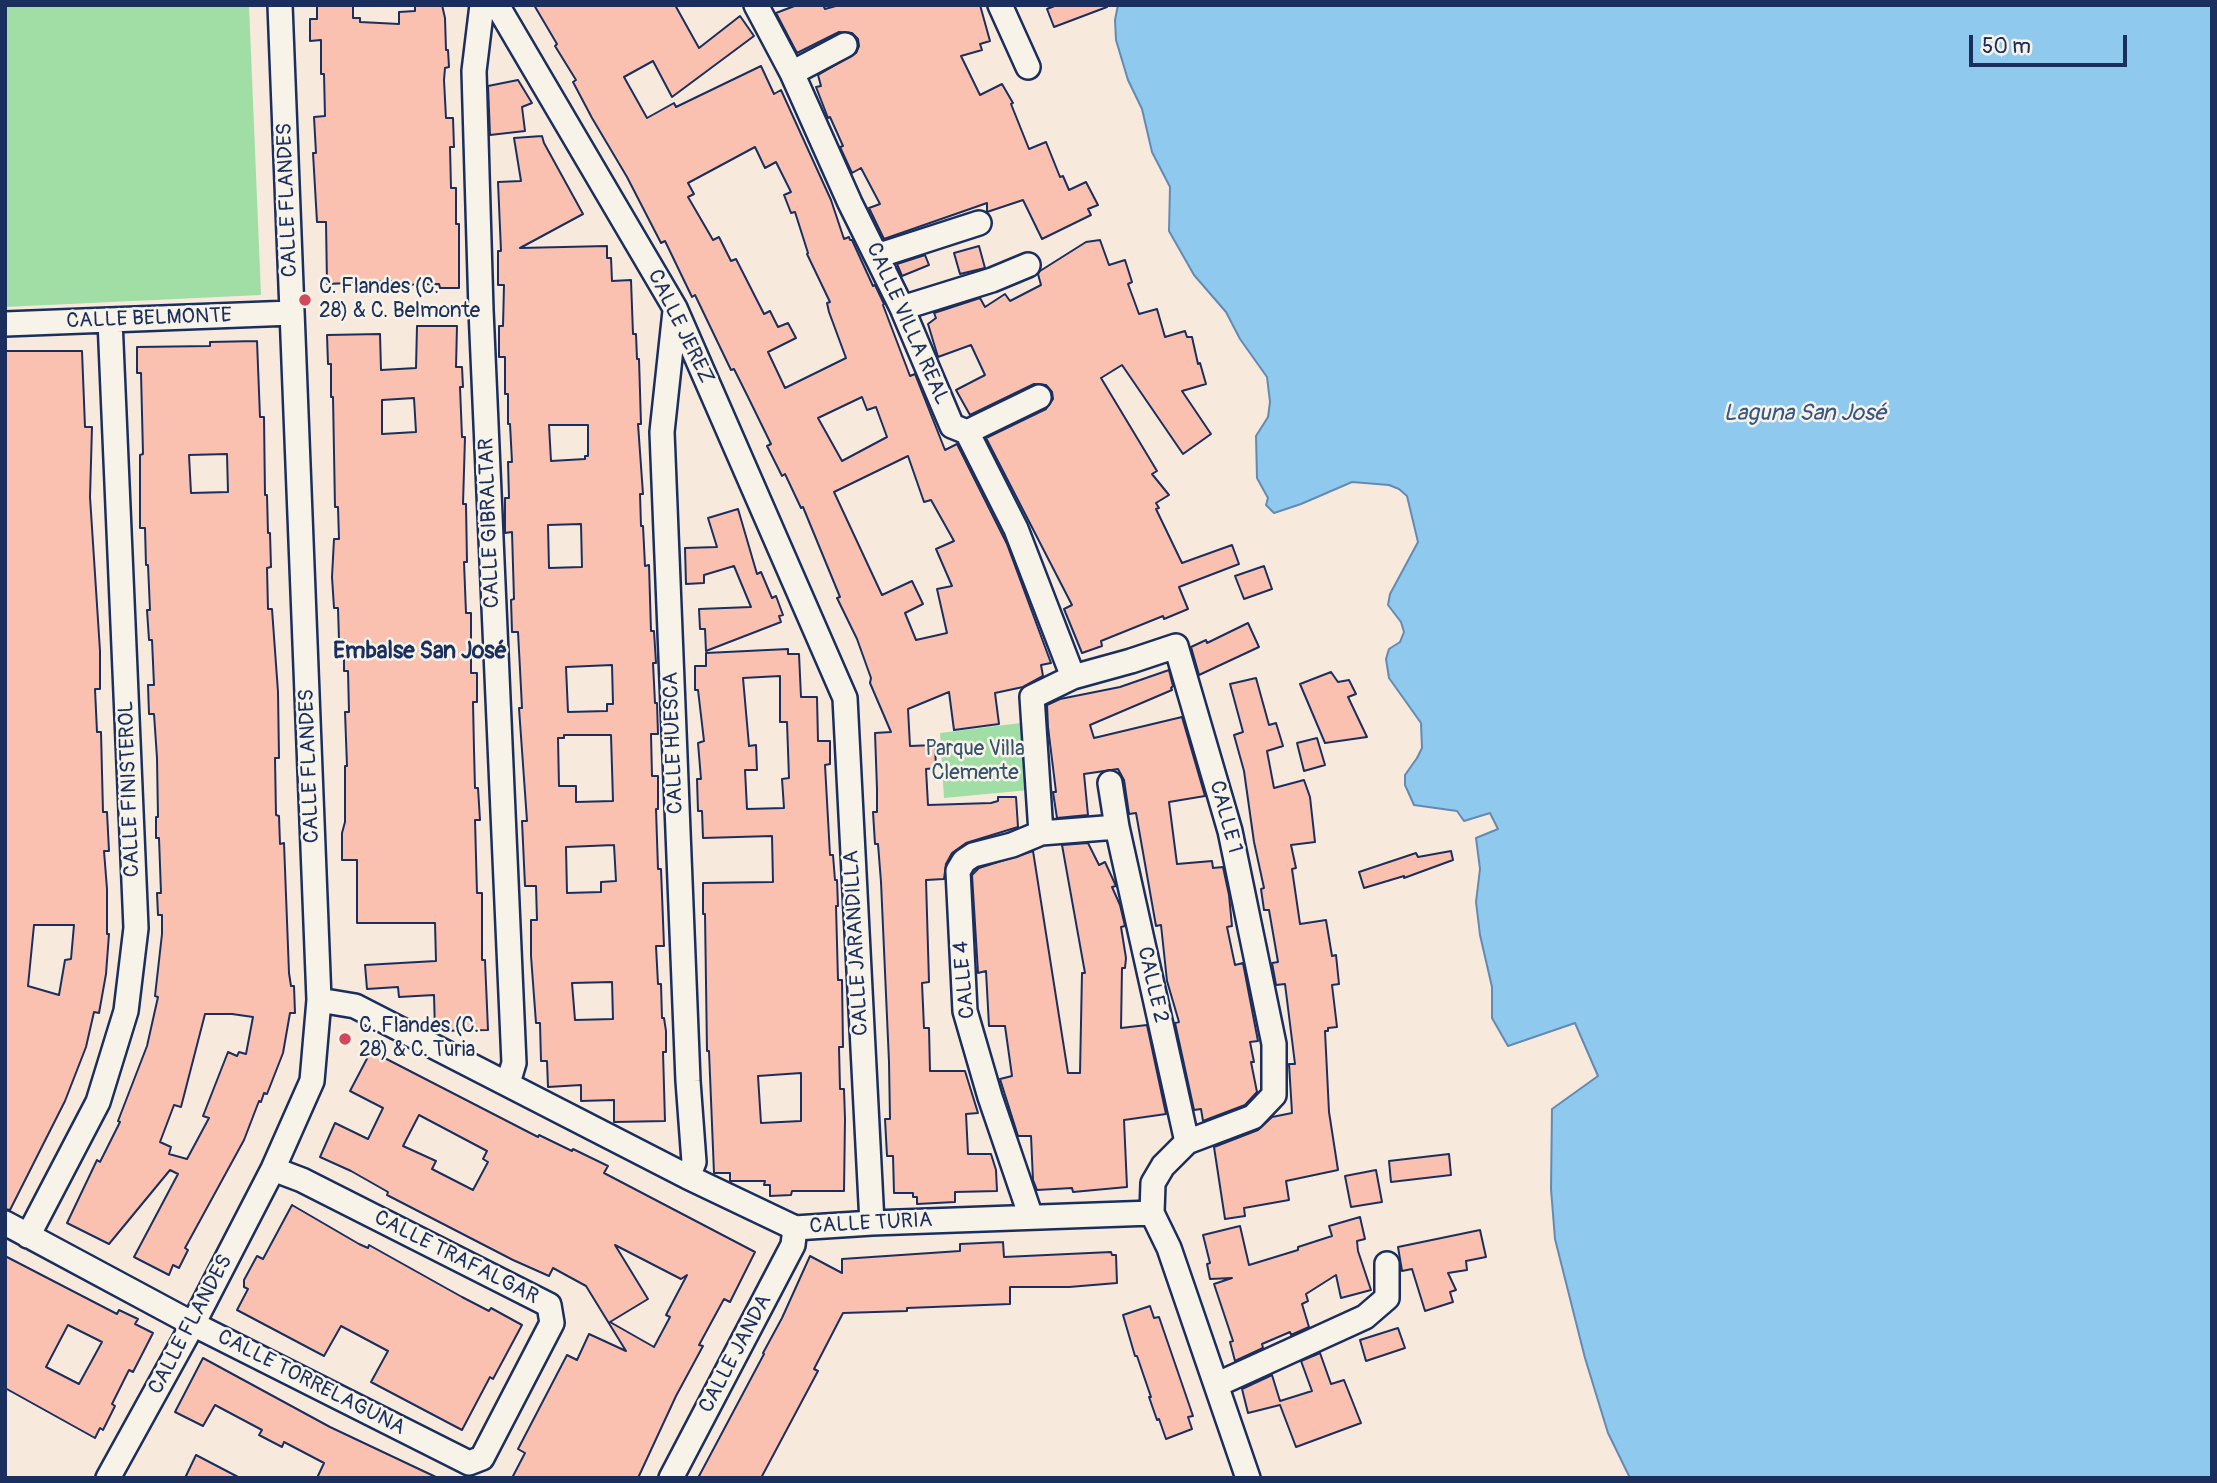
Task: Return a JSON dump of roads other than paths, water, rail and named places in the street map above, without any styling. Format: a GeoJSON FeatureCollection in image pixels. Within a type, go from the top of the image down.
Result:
{"type":"FeatureCollection","features":[{"type":"Feature","properties":{"kind":"street","name":"CALLE FLANDES"},"geometry":{"type":"LineString","coordinates":[[107,1478],[193,1324],[273,1169],[312,1082],[319,1000],[280,5]]}},
{"type":"Feature","properties":{"kind":"street","name":"CALLE GIBRALTAR"},"geometry":{"type":"LineString","coordinates":[[482,5],[474,71],[481,310],[514,1063],[508,1083]]}},
{"type":"Feature","properties":{"kind":"street","name":"CALLE JEREZ"},"geometry":{"type":"LineString","coordinates":[[497,5],[676,308],[830,666]]}},
{"type":"Feature","properties":{"kind":"street","name":"CALLE VILLA REAL"},"geometry":{"type":"LineString","coordinates":[[756,5],[792,72],[850,203],[902,308],[952,426],[967,432],[1016,529],[1073,677]]}},
{"type":"Feature","properties":{"kind":"street"},"geometry":{"type":"LineString","coordinates":[[1000,5],[1028,67]]}},
{"type":"Feature","properties":{"kind":"street"},"geometry":{"type":"LineString","coordinates":[[792,72],[845,45]]}},
{"type":"Feature","properties":{"kind":"street"},"geometry":{"type":"LineString","coordinates":[[877,256],[979,223]]}},
{"type":"Feature","properties":{"kind":"street"},"geometry":{"type":"LineString","coordinates":[[902,308],[992,280],[1028,265]]}},
{"type":"Feature","properties":{"kind":"street","name":"CALLE HUESCA"},"geometry":{"type":"LineString","coordinates":[[676,308],[662,432],[687,1067],[694,1162],[688,1177]]}},
{"type":"Feature","properties":{"kind":"street","name":"CALLE BELMONTE"},"geometry":{"type":"LineString","coordinates":[[5,324],[292,313]]}},
{"type":"Feature","properties":{"kind":"street","name":"CALLE FINISTEROL"},"geometry":{"type":"LineString","coordinates":[[28,1236],[98,1102],[126,1011],[136,928],[110,320]]}},
{"type":"Feature","properties":{"kind":"street"},"geometry":{"type":"LineString","coordinates":[[967,432],[1039,397]]}},
{"type":"Feature","properties":{"kind":"street","name":"CALLE 1"},"geometry":{"type":"LineString","coordinates":[[1041,833],[1032,697],[1073,677],[1177,646],[1230,831],[1274,1044],[1274,1095],[1253,1117],[1187,1142],[1163,1166],[1153,1183],[1152,1213]]}},
{"type":"Feature","properties":{"kind":"street","name":"CALLE JARANDILLA"},"geometry":{"type":"LineString","coordinates":[[830,666],[845,698],[872,1223]]}},
{"type":"Feature","properties":{"kind":"street","name":"CALLE 2"},"geometry":{"type":"LineString","coordinates":[[1110,783],[1117,827],[1187,1142]]}},
{"type":"Feature","properties":{"kind":"street"},"geometry":{"type":"LineString","coordinates":[[1041,833],[1117,827]]}},
{"type":"Feature","properties":{"kind":"street","name":"CALLE 4"},"geometry":{"type":"LineString","coordinates":[[1031,1217],[990,1097],[965,1011],[958,871],[964,861],[973,855],[1012,845],[1041,833]]}},
{"type":"Feature","properties":{"kind":"street","name":"CALLE TURIA"},"geometry":{"type":"LineString","coordinates":[[319,1000],[355,1006],[688,1177],[795,1228],[1152,1213]]}},
{"type":"Feature","properties":{"kind":"street","name":"CALLE TRAFALGAR"},"geometry":{"type":"LineString","coordinates":[[273,1169],[302,1180],[549,1305],[552,1323],[519,1390],[482,1458],[469,1463]]}},
{"type":"Feature","properties":{"kind":"street"},"geometry":{"type":"LineString","coordinates":[[1152,1213],[1169,1248],[1248,1478]]}},
{"type":"Feature","properties":{"kind":"street","name":"CALLE TORRELAGUNA"},"geometry":{"type":"LineString","coordinates":[[5,1223],[193,1324],[469,1463]]}},
{"type":"Feature","properties":{"kind":"street","name":"CALLE JANDA"},"geometry":{"type":"LineString","coordinates":[[671,1478],[793,1245],[795,1228]]}},
{"type":"Feature","properties":{"kind":"street"},"geometry":{"type":"LineString","coordinates":[[1216,1385],[1365,1317],[1387,1298],[1387,1264]]}},
{"type":"Feature","properties":{"kind":"water","name":"Laguna San José"},"geometry":{"type":"Polygon","coordinates":[[[1118,5],[2212,5],[2212,1478],[1630,1478],[1608,1433],[1585,1358],[1555,1239],[1551,1189],[1552,1109],[1598,1076],[1575,1023],[1508,1046],[1492,1018],[1492,987],[1480,935],[1476,902],[1480,869],[1476,838],[1498,829],[1490,813],[1464,821],[1457,811],[1414,805],[1405,785],[1405,775],[1422,748],[1421,723],[1389,678],[1386,659],[1389,649],[1400,642],[1404,632],[1401,622],[1388,605],[1390,594],[1418,542],[1407,496],[1389,485],[1352,482],[1274,513],[1266,505],[1268,498],[1257,478],[1256,436],[1268,417],[1270,402],[1267,377],[1240,339],[1226,312],[1194,275],[1169,231],[1170,187],[1152,152],[1142,109],[1128,80],[1116,40],[1115,20],[1118,5]]]}},
{"type":"Feature","properties":{"kind":"place","name":"C. Flandes (C. 28) & C. Belmonte"},"geometry":{"type":"Point","coordinates":[305,300]}},
{"type":"Feature","properties":{"kind":"place","name":"C. Flandes (C. 28) & C. Turia"},"geometry":{"type":"Point","coordinates":[345,1039]}},
{"type":"Feature","properties":{"kind":"district","name":"Embalse San José"},"geometry":{"type":"Point","coordinates":[420,652]}},
{"type":"Feature","properties":{"kind":"park label","name":"Parque Villa Clemente"},"geometry":{"type":"Point","coordinates":[975,762]}}]}
